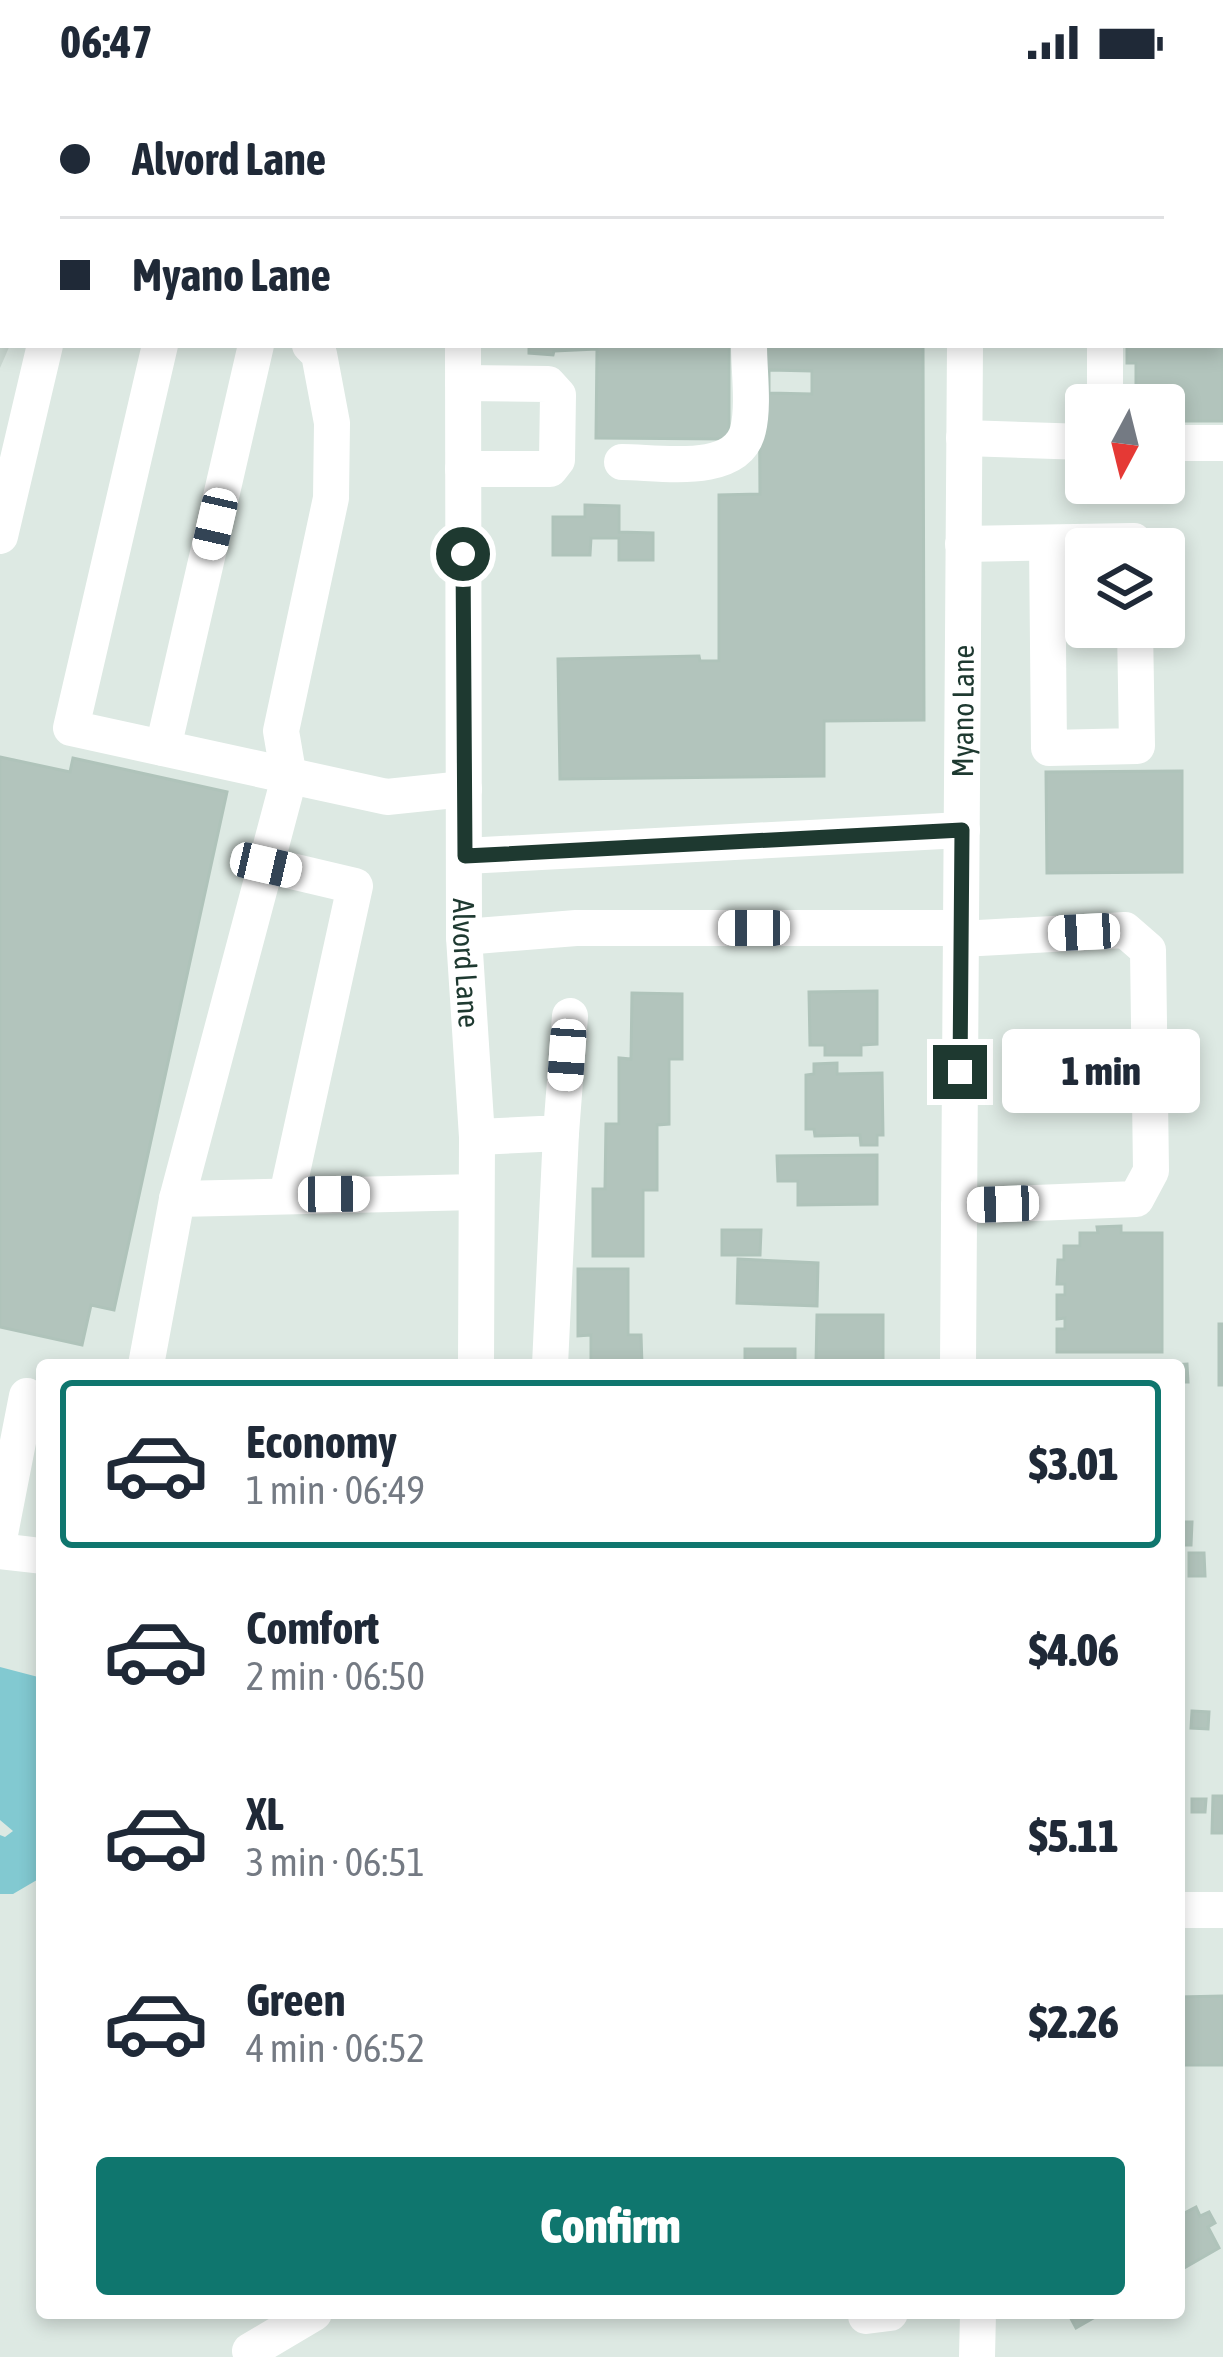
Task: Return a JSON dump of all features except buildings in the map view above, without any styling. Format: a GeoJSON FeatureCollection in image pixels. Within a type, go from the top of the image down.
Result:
{"type":"FeatureCollection","features":[{"type":"Feature","properties":{"kind":"street"},"geometry":{"type":"LineString","coordinates":[[0,536],[44,348]]}},
{"type":"Feature","properties":{"kind":"street"},"geometry":{"type":"LineString","coordinates":[[159,348],[71,728],[387,797],[464,789]]}},
{"type":"Feature","properties":{"kind":"street"},"geometry":{"type":"LineString","coordinates":[[163,748],[255,348]]}},
{"type":"Feature","properties":{"kind":"street"},"geometry":{"type":"LineString","coordinates":[[147,1359],[177,1199],[289,778],[280,731],[332,498],[332,423],[319,354],[313,348]]}},
{"type":"Feature","properties":{"kind":"street","name":"Alvord Lane"},"geometry":{"type":"LineString","coordinates":[[464,348],[464,937],[477,1137],[476,1359]]}},
{"type":"Feature","properties":{"kind":"street"},"geometry":{"type":"LineString","coordinates":[[622,462],[717,463],[740,448],[748,429],[749,348]]}},
{"type":"Feature","properties":{"kind":"street","name":"Myano Lane"},"geometry":{"type":"LineString","coordinates":[[958,1359],[964,348]]}},
{"type":"Feature","properties":{"kind":"street"},"geometry":{"type":"LineString","coordinates":[[1105,348],[1105,384]]}},
{"type":"Feature","properties":{"kind":"street"},"geometry":{"type":"LineString","coordinates":[[463,383],[548,384],[558,395],[557,460],[550,469],[463,469]]}},
{"type":"Feature","properties":{"kind":"street"},"geometry":{"type":"LineString","coordinates":[[964,438],[1065,441]]}},
{"type":"Feature","properties":{"kind":"street"},"geometry":{"type":"LineString","coordinates":[[1185,443],[1223,442]]}},
{"type":"Feature","properties":{"kind":"street"},"geometry":{"type":"LineString","coordinates":[[1047,543],[1049,748],[1137,746],[1135,648]]}},
{"type":"Feature","properties":{"kind":"street"},"geometry":{"type":"LineString","coordinates":[[963,544],[1065,543]]}},
{"type":"Feature","properties":{"kind":"street"},"geometry":{"type":"LineString","coordinates":[[465,856],[962,830]]}},
{"type":"Feature","properties":{"kind":"street"},"geometry":{"type":"LineString","coordinates":[[266,865],[355,886],[286,1195]]}},
{"type":"Feature","properties":{"kind":"street"},"geometry":{"type":"LineString","coordinates":[[464,937],[576,928],[1125,930],[1148,950],[1151,1172],[1136,1199],[959,1206]]}},
{"type":"Feature","properties":{"kind":"street"},"geometry":{"type":"LineString","coordinates":[[550,1359],[570,1016]]}},
{"type":"Feature","properties":{"kind":"street"},"geometry":{"type":"LineString","coordinates":[[477,1137],[561,1133]]}},
{"type":"Feature","properties":{"kind":"street"},"geometry":{"type":"LineString","coordinates":[[177,1199],[476,1192]]}},
{"type":"Feature","properties":{"kind":"street"},"geometry":{"type":"LineString","coordinates":[[0,1534],[23,1395]]}},
{"type":"Feature","properties":{"kind":"street"},"geometry":{"type":"LineString","coordinates":[[0,1551],[36,1555]]}},
{"type":"Feature","properties":{"kind":"street"},"geometry":{"type":"LineString","coordinates":[[1185,1910],[1223,1910]]}},
{"type":"Feature","properties":{"kind":"street"},"geometry":{"type":"LineString","coordinates":[[250,2351],[304,2319]]}},
{"type":"Feature","properties":{"kind":"street"},"geometry":{"type":"LineString","coordinates":[[977,2357],[978,2319]]}},
{"type":"Feature","properties":{"kind":"water"},"geometry":{"type":"Polygon","coordinates":[[[0,1667],[36,1676],[36,1881],[13,1894],[0,1894],[0,1835],[13,1831],[0,1820],[0,1667]]]}},
{"type":"Feature","properties":{"kind":"route"},"geometry":{"type":"LineString","coordinates":[[463,554],[465,856],[962,830],[960,1072]]}}]}
